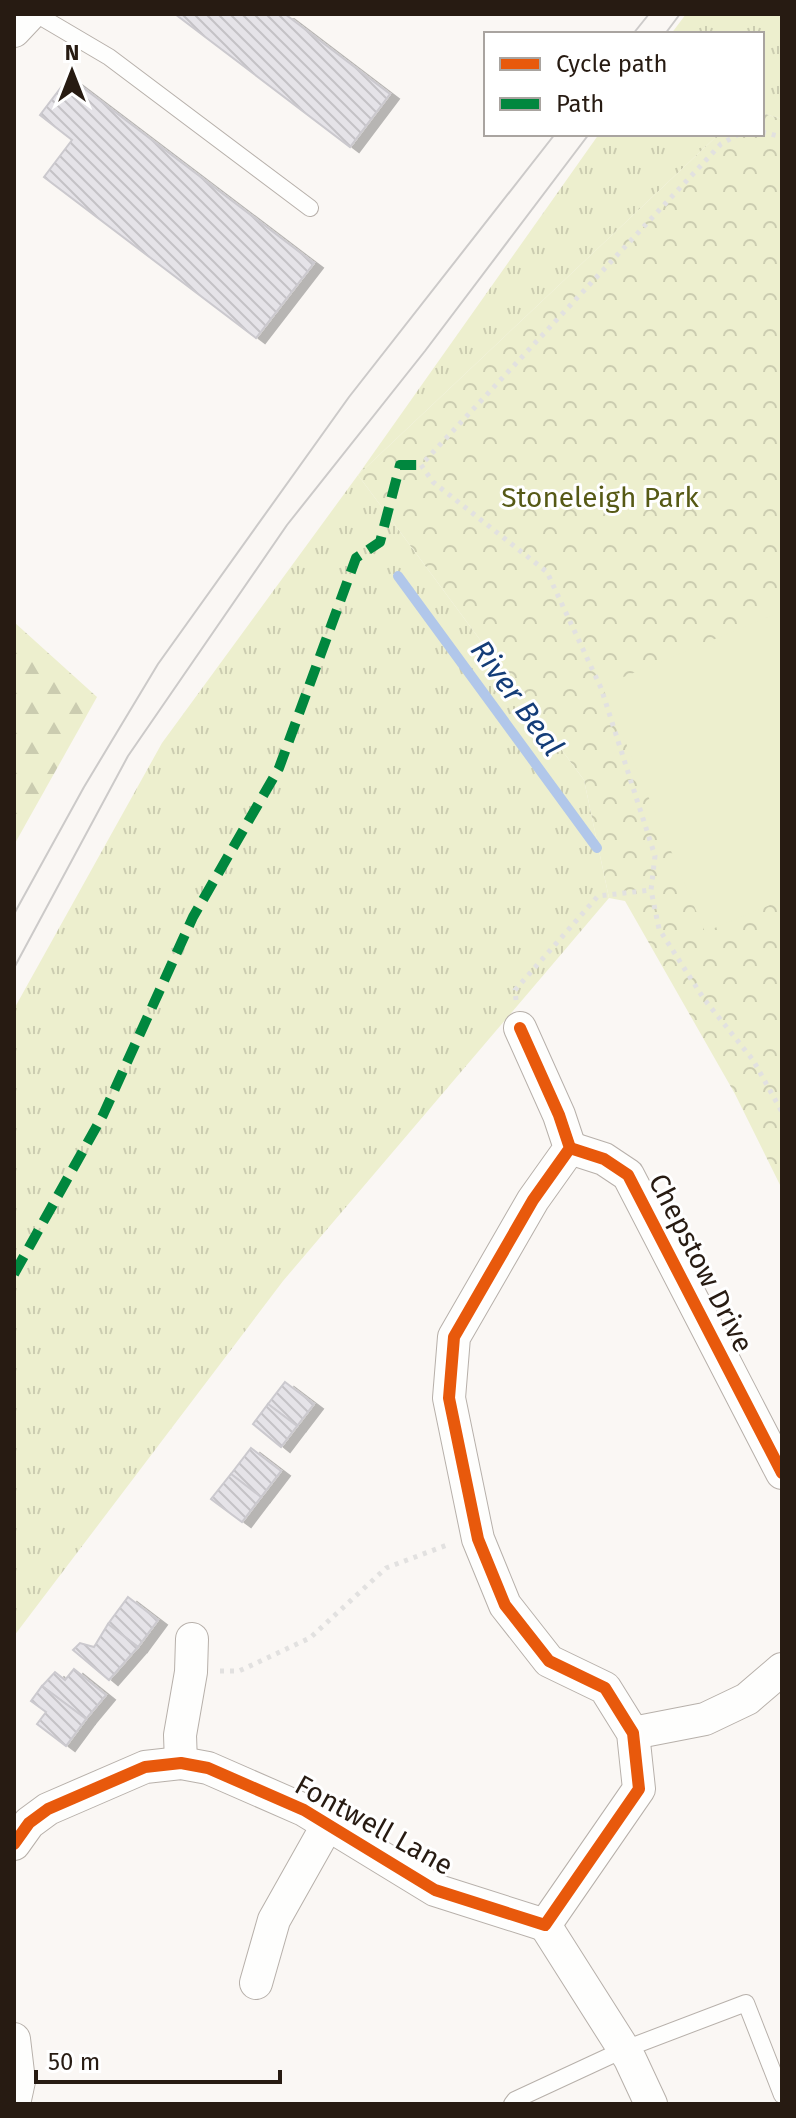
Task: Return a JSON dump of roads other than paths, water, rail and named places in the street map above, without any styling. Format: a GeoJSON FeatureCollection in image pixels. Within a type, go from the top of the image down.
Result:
{"type":"FeatureCollection","features":[{"type":"Feature","properties":{"kind":"street"},"geometry":{"type":"LineString","coordinates":[[14,31],[33,14]]}},
{"type":"Feature","properties":{"kind":"street"},"geometry":{"type":"LineString","coordinates":[[520,1028],[559,1115],[570,1148],[533,1200],[454,1337],[449,1398],[477,1533],[505,1605],[549,1661],[605,1688],[633,1733],[639,1789],[545,1925],[625,2049],[651,2104]]}},
{"type":"Feature","properties":{"kind":"street","name":"Chepstow Drive"},"geometry":{"type":"LineString","coordinates":[[570,1148],[604,1159],[628,1175],[782,1473]]}},
{"type":"Feature","properties":{"kind":"street"},"geometry":{"type":"LineString","coordinates":[[181,1763],[180,1735],[191,1672],[192,1639]]}},
{"type":"Feature","properties":{"kind":"street"},"geometry":{"type":"LineString","coordinates":[[633,1733],[705,1719],[747,1699],[782,1669]]}},
{"type":"Feature","properties":{"kind":"street","name":"Fontwell Lane"},"geometry":{"type":"LineString","coordinates":[[14,1844],[29,1823],[48,1809],[145,1767],[181,1763],[208,1768],[304,1810],[435,1890],[545,1925]]}},
{"type":"Feature","properties":{"kind":"street"},"geometry":{"type":"LineString","coordinates":[[256,1983],[274,1920],[328,1824]]}},
{"type":"Feature","properties":{"kind":"street"},"geometry":{"type":"LineString","coordinates":[[14,2039],[19,2081],[14,2104]]}},
{"type":"Feature","properties":{"kind":"lane"},"geometry":{"type":"LineString","coordinates":[[33,14],[109,57],[310,208]]}},
{"type":"Feature","properties":{"kind":"lane"},"geometry":{"type":"LineString","coordinates":[[512,2104],[625,2049],[746,2003],[782,2095]]}},
{"type":"Feature","properties":{"kind":"waterway","name":"River Beal"},"geometry":{"type":"LineString","coordinates":[[398,576],[597,848]]}},
{"type":"Feature","properties":{"kind":"tram line"},"geometry":{"type":"LineString","coordinates":[[635,32],[649,14]]}},
{"type":"Feature","properties":{"kind":"tram line"},"geometry":{"type":"LineString","coordinates":[[666,32],[680,14]]}},
{"type":"Feature","properties":{"kind":"tram line"},"geometry":{"type":"LineString","coordinates":[[14,914],[84,787],[158,664],[349,397],[553,136]]}},
{"type":"Feature","properties":{"kind":"tram line"},"geometry":{"type":"LineString","coordinates":[[14,968],[128,756],[287,525],[425,351],[587,136]]}},
{"type":"Feature","properties":{"kind":"park label","name":"Stoneleigh Park"},"geometry":{"type":"Point","coordinates":[600,497]}}]}
